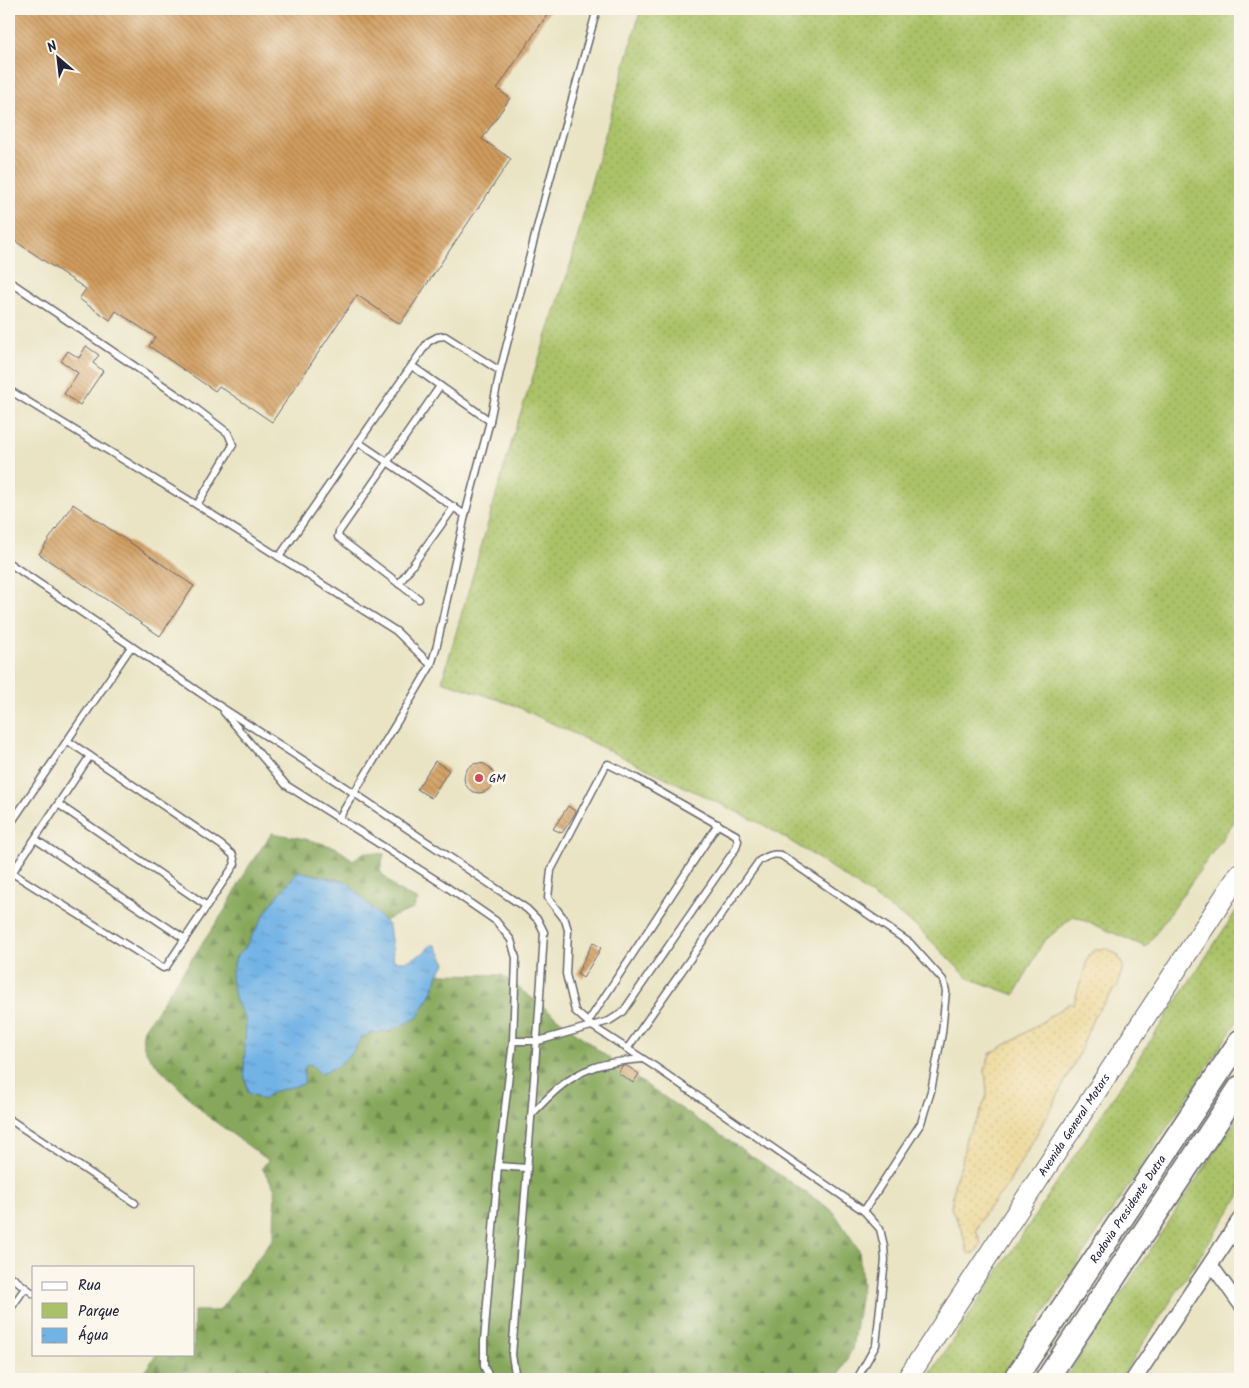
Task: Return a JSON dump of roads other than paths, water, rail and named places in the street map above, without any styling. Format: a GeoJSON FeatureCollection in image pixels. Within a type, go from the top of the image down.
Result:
{"type":"FeatureCollection","features":[{"type":"Feature","properties":{"kind":"highway","name":"Rodovia Presidente Dutra"},"geometry":{"type":"LineString","coordinates":[[1015,1379],[1240,1041]]}},
{"type":"Feature","properties":{"kind":"highway","name":"Rodovia Presidente Dutra"},"geometry":{"type":"LineString","coordinates":[[1047,1379],[1240,1087]]}},
{"type":"Feature","properties":{"kind":"main road","name":"Avenida General Motors"},"geometry":{"type":"LineString","coordinates":[[907,1379],[1240,872]]}},
{"type":"Feature","properties":{"kind":"street"},"geometry":{"type":"LineString","coordinates":[[1134,1379],[1240,1220]]}},
{"type":"Feature","properties":{"kind":"street"},"geometry":{"type":"LineString","coordinates":[[1210,1264],[1240,1305]]}},
{"type":"Feature","properties":{"kind":"lane"},"geometry":{"type":"LineString","coordinates":[[339,818],[430,665],[437,645],[465,515],[490,420],[500,371],[545,197],[598,9]]}},
{"type":"Feature","properties":{"kind":"lane"},"geometry":{"type":"LineString","coordinates":[[9,281],[186,401],[228,433],[233,445],[197,505]]}},
{"type":"Feature","properties":{"kind":"lane"},"geometry":{"type":"LineString","coordinates":[[279,557],[428,342],[437,336],[444,336],[500,371]]}},
{"type":"Feature","properties":{"kind":"lane"},"geometry":{"type":"LineString","coordinates":[[412,366],[490,420]]}},
{"type":"Feature","properties":{"kind":"lane"},"geometry":{"type":"LineString","coordinates":[[419,599],[338,537],[339,532],[440,386]]}},
{"type":"Feature","properties":{"kind":"lane"},"geometry":{"type":"LineString","coordinates":[[9,390],[197,505],[396,631],[430,665]]}},
{"type":"Feature","properties":{"kind":"lane"},"geometry":{"type":"LineString","coordinates":[[358,442],[465,515]]}},
{"type":"Feature","properties":{"kind":"lane"},"geometry":{"type":"LineString","coordinates":[[400,584],[454,507]]}},
{"type":"Feature","properties":{"kind":"lane"},"geometry":{"type":"LineString","coordinates":[[9,563],[218,705],[527,908],[538,920],[544,932],[538,1041],[512,1354],[519,1379]]}},
{"type":"Feature","properties":{"kind":"lane"},"geometry":{"type":"LineString","coordinates":[[9,826],[131,647]]}},
{"type":"Feature","properties":{"kind":"lane"},"geometry":{"type":"LineString","coordinates":[[218,705],[286,785],[441,883],[496,921],[511,940],[516,958],[513,1041],[498,1166],[484,1342],[484,1366],[490,1379]]}},
{"type":"Feature","properties":{"kind":"lane"},"geometry":{"type":"LineString","coordinates":[[68,740],[233,855],[235,864],[166,967],[161,968],[10,872],[35,839],[90,756]]}},
{"type":"Feature","properties":{"kind":"lane"},"geometry":{"type":"LineString","coordinates":[[513,1041],[538,1041],[590,1024],[609,1022],[623,1012],[736,848],[738,841],[736,835],[608,764],[604,767],[551,870],[548,898],[565,920],[568,930],[566,974],[575,1011],[590,1024],[864,1211],[880,1229],[885,1260],[876,1345],[858,1379]]}},
{"type":"Feature","properties":{"kind":"lane"},"geometry":{"type":"LineString","coordinates":[[58,804],[207,906]]}},
{"type":"Feature","properties":{"kind":"lane"},"geometry":{"type":"LineString","coordinates":[[590,1024],[718,824]]}},
{"type":"Feature","properties":{"kind":"lane"},"geometry":{"type":"LineString","coordinates":[[35,839],[185,939]]}},
{"type":"Feature","properties":{"kind":"lane"},"geometry":{"type":"LineString","coordinates":[[627,1048],[759,861],[769,855],[781,855],[910,943],[943,980],[946,991],[942,1033],[932,1090],[921,1123],[864,1211]]}},
{"type":"Feature","properties":{"kind":"lane"},"geometry":{"type":"LineString","coordinates":[[531,1115],[562,1085],[575,1076],[593,1067],[642,1058]]}},
{"type":"Feature","properties":{"kind":"lane"},"geometry":{"type":"LineString","coordinates":[[9,1119],[135,1203]]}},
{"type":"Feature","properties":{"kind":"lane"},"geometry":{"type":"LineString","coordinates":[[498,1166],[526,1168]]}},
{"type":"Feature","properties":{"kind":"lane"},"geometry":{"type":"LineString","coordinates":[[9,1275],[32,1293]]}},
{"type":"Feature","properties":{"kind":"lane"},"geometry":{"type":"LineString","coordinates":[[9,1311],[25,1288]]}},
{"type":"Feature","properties":{"kind":"water"},"geometry":{"type":"Polygon","coordinates":[[[298,871],[347,882],[389,926],[394,961],[407,961],[422,954],[432,944],[436,946],[446,963],[438,974],[432,993],[417,1018],[390,1031],[372,1033],[361,1038],[352,1053],[338,1066],[321,1074],[312,1065],[307,1064],[304,1069],[304,1084],[272,1092],[263,1100],[248,1093],[244,1072],[246,1020],[236,1001],[231,977],[236,957],[245,948],[269,907],[298,871]]]}},
{"type":"Feature","properties":{"kind":"place","name":"GM"},"geometry":{"type":"Point","coordinates":[479,778]}}]}
